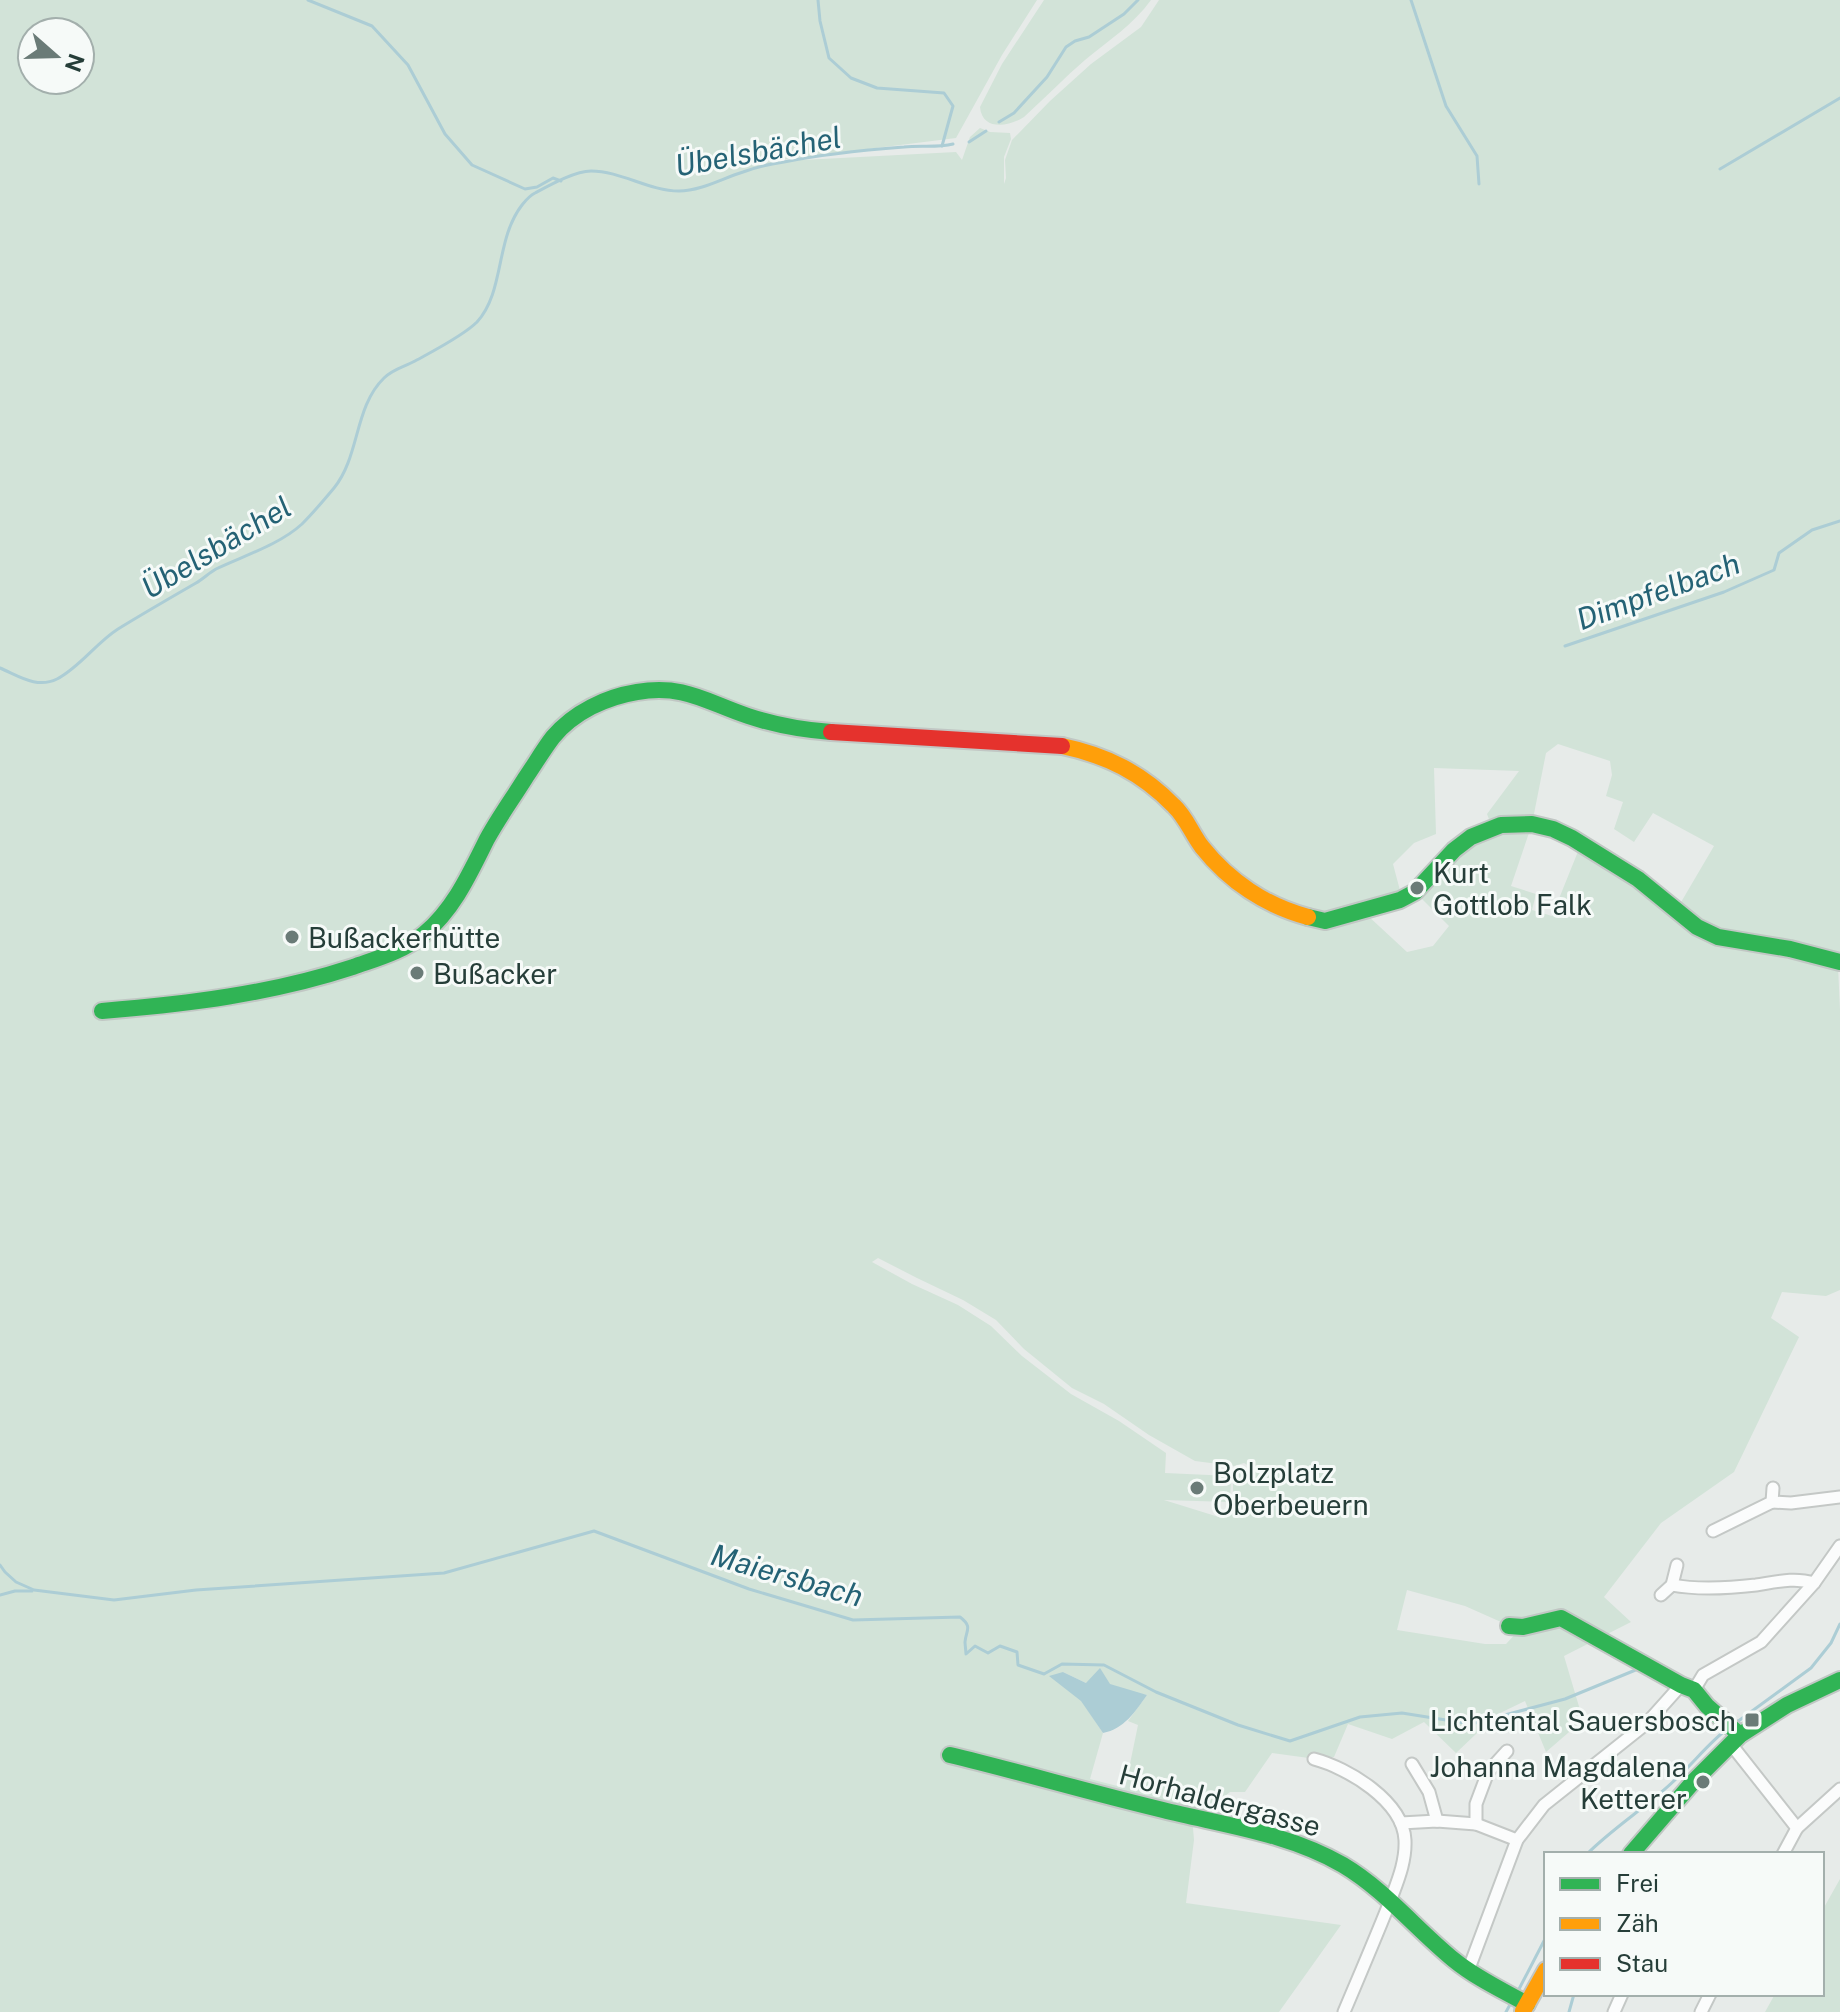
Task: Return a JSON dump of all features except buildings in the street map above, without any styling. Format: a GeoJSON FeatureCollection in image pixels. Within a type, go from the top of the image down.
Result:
{"type":"FeatureCollection","features":[{"type":"Feature","properties":{"kind":"street"},"geometry":{"type":"LineString","coordinates":[[102,1011],[234,996],[342,971],[408,947],[443,915],[462,891],[495,824],[556,734],[595,705],[645,690],[698,694],[737,712],[777,725],[807,730],[1064,746],[1094,753],[1135,772],[1165,796],[1177,808],[1211,858],[1241,885],[1274,905],[1325,921],[1408,897],[1425,884],[1454,850],[1480,832],[1511,824],[1532,824],[1572,838],[1638,879],[1697,927],[1718,937],[1790,949],[1840,962]]}},
{"type":"Feature","properties":{"kind":"street"},"geometry":{"type":"LineString","coordinates":[[1772,1502],[1773,1488]]}},
{"type":"Feature","properties":{"kind":"street"},"geometry":{"type":"LineString","coordinates":[[1713,1531],[1772,1502],[1840,1497]]}},
{"type":"Feature","properties":{"kind":"street"},"geometry":{"type":"LineString","coordinates":[[1468,1971],[1517,1840],[1544,1805],[1629,1739],[1703,1675],[1761,1642],[1814,1583],[1840,1546]]}},
{"type":"Feature","properties":{"kind":"street"},"geometry":{"type":"LineString","coordinates":[[1661,1595],[1672,1585],[1677,1565]]}},
{"type":"Feature","properties":{"kind":"street"},"geometry":{"type":"LineString","coordinates":[[1672,1585],[1737,1586],[1800,1579],[1814,1583]]}},
{"type":"Feature","properties":{"kind":"street"},"geometry":{"type":"LineString","coordinates":[[1509,1626],[1520,1629],[1561,1618],[1688,1687],[1733,1732],[1797,1828]]}},
{"type":"Feature","properties":{"kind":"street"},"geometry":{"type":"LineString","coordinates":[[1633,1852],[1733,1732],[1840,1680]]}},
{"type":"Feature","properties":{"kind":"street"},"geometry":{"type":"LineString","coordinates":[[1476,1824],[1476,1804],[1488,1772],[1507,1751]]}},
{"type":"Feature","properties":{"kind":"street","name":"Horhaldergasse"},"geometry":{"type":"LineString","coordinates":[[950,1755],[1299,1843],[1343,1865],[1390,1900],[1451,1958],[1521,2003]]}},
{"type":"Feature","properties":{"kind":"street"},"geometry":{"type":"LineString","coordinates":[[1314,1759],[1354,1776],[1379,1794],[1401,1823],[1405,1840],[1402,1872],[1344,2012]]}},
{"type":"Feature","properties":{"kind":"street"},"geometry":{"type":"LineString","coordinates":[[1412,1764],[1429,1792],[1437,1821]]}},
{"type":"Feature","properties":{"kind":"street"},"geometry":{"type":"LineString","coordinates":[[1784,1852],[1797,1828],[1840,1789]]}},
{"type":"Feature","properties":{"kind":"street"},"geometry":{"type":"LineString","coordinates":[[1401,1823],[1437,1821],[1476,1824],[1517,1840]]}},
{"type":"Feature","properties":{"kind":"street"},"geometry":{"type":"LineString","coordinates":[[1521,2003],[1544,1973]]}},
{"type":"Feature","properties":{"kind":"green space"},"geometry":{"type":"Polygon","coordinates":[[[0,0],[1037,0],[956,138],[764,162],[956,152],[962,160],[970,137],[980,128],[1010,133],[1011,139],[1004,157],[1004,184],[1005,160],[1012,140],[1091,64],[1141,27],[1159,0],[1840,0],[1840,955],[1700,934],[1838,966],[1840,1290],[1826,1296],[1782,1292],[1771,1318],[1799,1337],[1734,1472],[1661,1523],[1604,1597],[1631,1622],[1564,1656],[1583,1720],[1546,1752],[1525,1701],[1496,1715],[1456,1753],[1424,1722],[1392,1739],[1348,1724],[1334,1757],[1316,1759],[1272,1753],[1245,1792],[1230,1792],[1207,1811],[1192,1817],[1194,1840],[1186,1903],[1341,1925],[1279,2012],[0,2012],[0,0]],[[1558,744],[1546,753],[1532,824],[1511,886],[1536,894],[1532,910],[1552,916],[1581,844],[1677,909],[1714,846],[1653,813],[1634,842],[1614,829],[1623,802],[1606,796],[1612,775],[1610,761],[1558,744]],[[1434,768],[1436,834],[1414,843],[1393,864],[1402,898],[1366,914],[1407,952],[1433,946],[1449,926],[1422,899],[1425,884],[1490,822],[1487,814],[1519,771],[1434,768]],[[878,1258],[872,1262],[958,1305],[991,1326],[1022,1356],[1071,1394],[1166,1453],[1165,1473],[1231,1476],[1230,1502],[1164,1500],[1222,1518],[1233,1502],[1233,1475],[1252,1468],[1244,1463],[1234,1466],[1195,1461],[1104,1404],[1072,1388],[1024,1349],[996,1320],[878,1258]],[[1407,1590],[1397,1630],[1485,1644],[1506,1644],[1519,1630],[1465,1606],[1407,1590]],[[1063,1672],[1103,1733],[1090,1779],[1125,1788],[1138,1725],[1128,1721],[1147,1695],[1086,1683],[1063,1672]]]}},
{"type":"Feature","properties":{"kind":"green space"},"geometry":{"type":"Polygon","coordinates":[[[1044,0],[1151,0],[1129,25],[1077,67],[1024,117],[1004,125],[991,123],[982,115],[980,107],[1002,64],[1044,0]]]}},
{"type":"Feature","properties":{"kind":"green space"},"geometry":{"type":"Polygon","coordinates":[[[1840,1879],[1840,2012],[1765,2012],[1774,1996],[1824,1996],[1824,1907],[1840,1879]]]}},
{"type":"Feature","properties":{"kind":"water"},"geometry":{"type":"Polygon","coordinates":[[[1100,1668],[1110,1684],[1147,1695],[1123,1724],[1103,1733],[1081,1701],[1049,1676],[1063,1672],[1086,1683],[1100,1668]]]}},
{"type":"Feature","properties":{"kind":"waterway"},"geometry":{"type":"LineString","coordinates":[[308,0],[372,26],[408,65],[445,134],[472,165],[525,189],[537,187],[553,178],[561,181]]}},
{"type":"Feature","properties":{"kind":"waterway"},"geometry":{"type":"LineString","coordinates":[[818,0],[829,58],[851,78],[877,88],[944,93],[953,106],[942,146]]}},
{"type":"Feature","properties":{"kind":"waterway","name":"Übelsbächel"},"geometry":{"type":"LineString","coordinates":[[999,122],[1014,113],[1047,77],[1066,47],[1089,37],[1124,14],[1138,0]]}},
{"type":"Feature","properties":{"kind":"waterway"},"geometry":{"type":"LineString","coordinates":[[1411,0],[1446,106],[1477,156],[1479,184]]}},
{"type":"Feature","properties":{"kind":"waterway"},"geometry":{"type":"LineString","coordinates":[[1720,169],[1840,98]]}},
{"type":"Feature","properties":{"kind":"waterway","name":"Übelsbächel"},"geometry":{"type":"LineString","coordinates":[[969,142],[986,131]]}},
{"type":"Feature","properties":{"kind":"waterway","name":"Übelsbächel"},"geometry":{"type":"LineString","coordinates":[[0,668],[35,682],[57,679],[118,629],[216,569],[272,544],[302,524],[342,475],[367,403],[384,378],[464,333],[486,310],[513,219],[525,201],[535,193],[578,173],[591,171],[679,191],[704,187],[758,167],[799,159],[953,144]]}},
{"type":"Feature","properties":{"kind":"waterway","name":"Dimpfelbach"},"geometry":{"type":"LineString","coordinates":[[1565,646],[1724,592],[1774,570],[1779,553],[1812,530],[1840,521]]}},
{"type":"Feature","properties":{"kind":"waterway","name":"Maiersbach"},"geometry":{"type":"LineString","coordinates":[[0,1565],[16,1582],[34,1590],[114,1600],[196,1590],[444,1573],[594,1531],[749,1589],[853,1620],[960,1617],[968,1626],[966,1654],[975,1646],[988,1653],[1000,1646],[1017,1652],[1018,1665],[1044,1674],[1062,1664],[1104,1665],[1156,1692],[1238,1725],[1290,1741],[1360,1717],[1402,1713],[1471,1724],[1565,1699],[1640,1670]]}},
{"type":"Feature","properties":{"kind":"waterway"},"geometry":{"type":"LineString","coordinates":[[0,1595],[32,1591]]}},
{"type":"Feature","properties":{"kind":"waterway"},"geometry":{"type":"LineString","coordinates":[[1737,1722],[1811,1668],[1831,1643],[1840,1624]]}},
{"type":"Feature","properties":{"kind":"waterway"},"geometry":{"type":"LineString","coordinates":[[1589,1852],[1667,1787],[1727,1729]]}},
{"type":"Feature","properties":{"kind":"waterway"},"geometry":{"type":"LineString","coordinates":[[1518,1991],[1544,1941]]}},
{"type":"Feature","properties":{"kind":"waterway"},"geometry":{"type":"LineString","coordinates":[[1569,2012],[1573,1996]]}},
{"type":"Feature","properties":{"kind":"waterway"},"geometry":{"type":"LineString","coordinates":[[1506,2012],[1512,2001]]}},
{"type":"Feature","properties":{"kind":"traffic: fast"},"geometry":{"type":"LineString","coordinates":[[102,1011],[260,991],[353,967],[407,945],[435,924],[453,902],[496,823],[553,737],[571,720],[602,702],[637,692],[668,690],[768,722],[831,732]]}},
{"type":"Feature","properties":{"kind":"traffic: fast"},"geometry":{"type":"LineString","coordinates":[[1308,917],[1325,921],[1400,900],[1415,892],[1454,850],[1471,837],[1501,825],[1532,824],[1572,838],[1638,879],[1697,927],[1718,937],[1790,949],[1840,962]]}},
{"type":"Feature","properties":{"kind":"traffic: fast"},"geometry":{"type":"LineString","coordinates":[[1509,1626],[1523,1627],[1561,1618],[1694,1690],[1740,1735]]}},
{"type":"Feature","properties":{"kind":"traffic: fast"},"geometry":{"type":"LineString","coordinates":[[1633,1852],[1693,1782],[1740,1735],[1787,1705],[1840,1680]]}},
{"type":"Feature","properties":{"kind":"traffic: fast"},"geometry":{"type":"LineString","coordinates":[[950,1755],[1278,1837],[1322,1854],[1373,1886],[1462,1966],[1527,2004]]}},
{"type":"Feature","properties":{"kind":"traffic: slow"},"geometry":{"type":"LineString","coordinates":[[1062,746],[1108,760],[1149,784],[1178,810],[1202,847],[1224,871],[1263,899],[1308,917]]}},
{"type":"Feature","properties":{"kind":"traffic: slow"},"geometry":{"type":"LineString","coordinates":[[1523,2011],[1544,1974]]}},
{"type":"Feature","properties":{"kind":"traffic: jam"},"geometry":{"type":"LineString","coordinates":[[831,732],[1062,746]]}},
{"type":"Feature","properties":{"kind":"place","name":"Kurt Gottlob Falk"},"geometry":{"type":"Point","coordinates":[1417,888]}},
{"type":"Feature","properties":{"kind":"place","name":"Bußackerhütte"},"geometry":{"type":"Point","coordinates":[292,937]}},
{"type":"Feature","properties":{"kind":"place","name":"Bußacker"},"geometry":{"type":"Point","coordinates":[417,973]}},
{"type":"Feature","properties":{"kind":"place","name":"Bolzplatz Oberbeuern"},"geometry":{"type":"Point","coordinates":[1197,1488]}},
{"type":"Feature","properties":{"kind":"place","name":"Lichtental Sauersbosch"},"geometry":{"type":"Point","coordinates":[1752,1720]}},
{"type":"Feature","properties":{"kind":"place","name":"Johanna Magdalena Ketterer"},"geometry":{"type":"Point","coordinates":[1703,1782]}}]}
